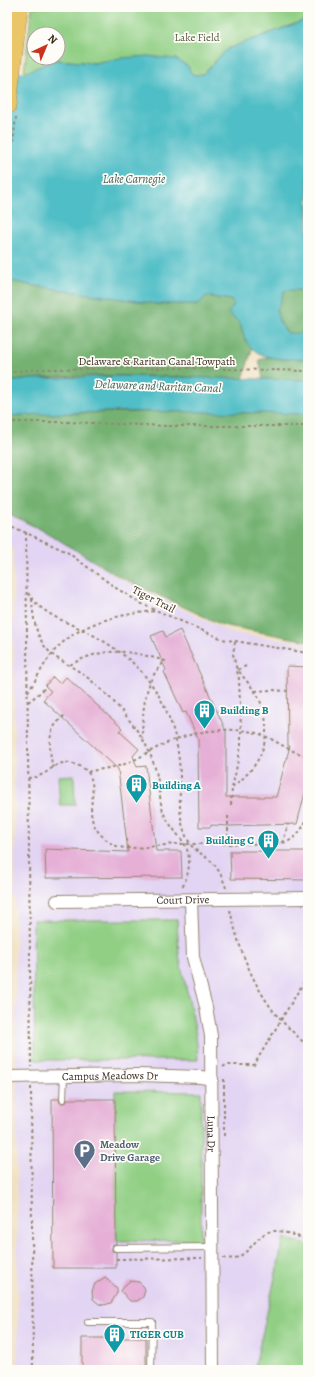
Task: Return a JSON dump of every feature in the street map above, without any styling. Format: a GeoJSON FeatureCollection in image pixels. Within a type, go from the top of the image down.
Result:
{"type":"FeatureCollection","features":[{"type":"Feature","properties":{"kind":"main road"},"geometry":{"type":"LineString","coordinates":[[12,109],[12,65],[18,7]]}},
{"type":"Feature","properties":{"kind":"street","name":"Court Drive"},"geometry":{"type":"LineString","coordinates":[[57,901],[308,898]]}},
{"type":"Feature","properties":{"kind":"street","name":"Luna Dr"},"geometry":{"type":"LineString","coordinates":[[191,900],[193,957],[206,1007],[211,1036],[213,1370]]}},
{"type":"Feature","properties":{"kind":"street","name":"Campus Meadows Dr"},"geometry":{"type":"LineString","coordinates":[[7,1077],[138,1075],[201,1077],[212,1079]]}},
{"type":"Feature","properties":{"kind":"lane"},"geometry":{"type":"LineString","coordinates":[[64,1076],[64,1099]]}},
{"type":"Feature","properties":{"kind":"lane"},"geometry":{"type":"LineString","coordinates":[[116,1248],[213,1246]]}},
{"type":"Feature","properties":{"kind":"lane"},"geometry":{"type":"LineString","coordinates":[[88,1322],[152,1322],[151,1370]]}},
{"type":"Feature","properties":{"kind":"path"},"geometry":{"type":"LineString","coordinates":[[7,191],[12,109]]}},
{"type":"Feature","properties":{"kind":"path","name":"Delaware & Raritan Canal Towpath"},"geometry":{"type":"LineString","coordinates":[[7,373],[44,369],[181,368],[308,371]]}},
{"type":"Feature","properties":{"kind":"path"},"geometry":{"type":"LineString","coordinates":[[7,422],[67,422],[170,426],[308,426]]}},
{"type":"Feature","properties":{"kind":"path","name":"Tiger Trail"},"geometry":{"type":"LineString","coordinates":[[7,524],[67,552],[116,588],[157,611],[222,639],[308,653]]}},
{"type":"Feature","properties":{"kind":"path"},"geometry":{"type":"LineString","coordinates":[[26,532],[33,1370]]}},
{"type":"Feature","properties":{"kind":"path"},"geometry":{"type":"LineString","coordinates":[[27,592],[32,599],[56,617],[92,635],[119,651],[137,667],[150,682],[163,703],[177,739],[180,759],[180,803],[182,824],[191,844],[196,851],[216,866],[222,875],[236,936],[243,957],[262,994],[280,1020],[308,1047]]}},
{"type":"Feature","properties":{"kind":"path"},"geometry":{"type":"LineString","coordinates":[[27,693],[52,654],[67,640],[82,630],[116,616],[157,611]]}},
{"type":"Feature","properties":{"kind":"path"},"geometry":{"type":"LineString","coordinates":[[231,805],[232,788],[241,746],[241,711],[237,669],[233,654],[235,642]]}},
{"type":"Feature","properties":{"kind":"path"},"geometry":{"type":"LineString","coordinates":[[70,665],[101,653],[119,651],[141,654],[165,662],[157,668],[150,682],[143,706],[142,739]]}},
{"type":"Feature","properties":{"kind":"path"},"geometry":{"type":"LineString","coordinates":[[237,669],[246,666]]}},
{"type":"Feature","properties":{"kind":"path"},"geometry":{"type":"LineString","coordinates":[[232,788],[248,774],[259,759],[266,737],[266,722],[263,709],[254,691],[237,669]]}},
{"type":"Feature","properties":{"kind":"path"},"geometry":{"type":"LineString","coordinates":[[28,702],[46,687]]}},
{"type":"Feature","properties":{"kind":"path"},"geometry":{"type":"LineString","coordinates":[[254,691],[288,691]]}},
{"type":"Feature","properties":{"kind":"path"},"geometry":{"type":"LineString","coordinates":[[53,768],[51,759],[52,734],[56,724],[65,715]]}},
{"type":"Feature","properties":{"kind":"path"},"geometry":{"type":"LineString","coordinates":[[88,772],[129,762],[177,739],[193,734],[225,730],[254,732],[289,750],[308,756]]}},
{"type":"Feature","properties":{"kind":"path"},"geometry":{"type":"LineString","coordinates":[[28,778],[42,775],[60,764],[76,764],[82,767],[88,772],[93,783],[90,809],[91,819],[96,829],[106,839],[117,846],[127,848],[191,844],[283,843],[295,838],[308,816]]}},
{"type":"Feature","properties":{"kind":"path"},"geometry":{"type":"LineString","coordinates":[[228,816],[228,844]]}},
{"type":"Feature","properties":{"kind":"path"},"geometry":{"type":"LineString","coordinates":[[283,843],[288,824]]}},
{"type":"Feature","properties":{"kind":"path"},"geometry":{"type":"LineString","coordinates":[[224,1144],[223,1066],[254,1065],[308,975]]}},
{"type":"Feature","properties":{"kind":"shaded area"},"geometry":{"type":"Polygon","coordinates":[[[7,507],[28,518],[119,578],[231,633],[308,643],[308,1370],[18,1370],[13,547],[7,546],[7,507]]]}},
{"type":"Feature","properties":{"kind":"green space","name":"Lake Field"},"geometry":{"type":"Polygon","coordinates":[[[32,7],[308,7],[308,19],[227,49],[203,74],[195,75],[191,73],[188,66],[121,58],[95,63],[66,61],[66,26],[30,26],[32,7]]]}},
{"type":"Feature","properties":{"kind":"green space","name":"Lake Field"},"geometry":{"type":"Polygon","coordinates":[[[26,56],[26,66],[41,66],[24,73],[26,56]]]}},
{"type":"Feature","properties":{"kind":"green space"},"geometry":{"type":"Polygon","coordinates":[[[7,280],[30,285],[157,304],[199,304],[206,296],[231,300],[235,305],[229,313],[240,324],[245,340],[252,349],[243,379],[155,376],[95,376],[7,382],[7,280]]]}},
{"type":"Feature","properties":{"kind":"green space"},"geometry":{"type":"Polygon","coordinates":[[[308,290],[308,334],[287,334],[279,321],[275,310],[280,303],[284,291],[308,290]]]}},
{"type":"Feature","properties":{"kind":"green space"},"geometry":{"type":"Polygon","coordinates":[[[267,357],[281,359],[308,359],[308,380],[263,379],[259,360],[267,357]]]}},
{"type":"Feature","properties":{"kind":"green space"},"geometry":{"type":"Polygon","coordinates":[[[174,411],[308,414],[308,641],[222,625],[120,577],[44,531],[7,513],[7,416],[174,411]]]}},
{"type":"Feature","properties":{"kind":"green space"},"geometry":{"type":"Polygon","coordinates":[[[74,775],[75,805],[60,805],[58,776],[74,775]]]}},
{"type":"Feature","properties":{"kind":"green space"},"geometry":{"type":"Polygon","coordinates":[[[33,920],[177,920],[180,960],[194,1022],[198,1060],[35,1060],[33,920]]]}},
{"type":"Feature","properties":{"kind":"green space"},"geometry":{"type":"Polygon","coordinates":[[[115,1091],[201,1092],[201,1240],[116,1241],[115,1091]]]}},
{"type":"Feature","properties":{"kind":"green space"},"geometry":{"type":"Polygon","coordinates":[[[284,1238],[308,1245],[308,1370],[254,1370],[284,1238]]]}},
{"type":"Feature","properties":{"kind":"water","name":"Lake Carnegie"},"geometry":{"type":"Polygon","coordinates":[[[308,19],[308,290],[284,291],[276,310],[279,321],[287,333],[308,334],[308,359],[274,358],[258,353],[251,348],[245,339],[240,324],[228,313],[234,305],[231,300],[206,296],[199,304],[157,304],[30,285],[7,280],[7,73],[24,73],[41,66],[66,66],[66,61],[95,63],[121,58],[147,56],[176,59],[188,66],[191,73],[195,75],[203,74],[227,49],[308,19]]]}},
{"type":"Feature","properties":{"kind":"water","name":"Delaware and Raritan Canal"},"geometry":{"type":"Polygon","coordinates":[[[119,376],[308,380],[308,414],[82,412],[7,416],[7,382],[32,379],[119,376]]]}},
{"type":"Feature","properties":{"kind":"building","name":"Building B"},"geometry":{"type":"Polygon","coordinates":[[[180,630],[226,731],[226,797],[276,797],[290,746],[288,746],[287,666],[308,667],[308,781],[297,824],[229,826],[211,825],[211,827],[199,827],[198,739],[186,712],[183,713],[164,672],[166,670],[151,636],[163,631],[166,637],[180,630]]]}},
{"type":"Feature","properties":{"kind":"building","name":"Building A"},"geometry":{"type":"Polygon","coordinates":[[[53,677],[60,684],[66,677],[122,728],[119,731],[139,749],[133,756],[137,767],[146,766],[156,851],[181,851],[182,877],[46,878],[45,849],[128,852],[118,769],[43,700],[51,691],[45,686],[53,677]]]}},
{"type":"Feature","properties":{"kind":"building","name":"Building C"},"geometry":{"type":"Polygon","coordinates":[[[230,851],[308,851],[308,880],[231,879],[230,851]]]}},
{"type":"Feature","properties":{"kind":"building","name":"Meadow Drive Garage"},"geometry":{"type":"Polygon","coordinates":[[[52,1099],[59,1099],[60,1103],[63,1103],[67,1102],[68,1099],[115,1099],[116,1244],[113,1244],[112,1251],[116,1252],[116,1268],[53,1268],[52,1099]]]}},
{"type":"Feature","properties":{"kind":"building"},"geometry":{"type":"Polygon","coordinates":[[[105,1277],[117,1288],[117,1293],[111,1303],[104,1305],[99,1304],[93,1299],[92,1291],[95,1284],[105,1277]]]}},
{"type":"Feature","properties":{"kind":"building"},"geometry":{"type":"Polygon","coordinates":[[[130,1281],[139,1282],[144,1287],[145,1290],[143,1297],[137,1301],[130,1301],[121,1291],[130,1281]]]}},
{"type":"Feature","properties":{"kind":"building","name":"TIGER CUB"},"geometry":{"type":"Polygon","coordinates":[[[82,1338],[146,1338],[146,1370],[82,1370],[82,1338]]]}},
{"type":"Feature","properties":{"kind":"place","name":"Building B"},"geometry":{"type":"Point","coordinates":[204,730]}},
{"type":"Feature","properties":{"kind":"place","name":"Building A"},"geometry":{"type":"Point","coordinates":[136,804]}},
{"type":"Feature","properties":{"kind":"place","name":"Building C"},"geometry":{"type":"Point","coordinates":[269,860]}},
{"type":"Feature","properties":{"kind":"place","name":"Meadow Drive Garage"},"geometry":{"type":"Point","coordinates":[84,1170]}},
{"type":"Feature","properties":{"kind":"place","name":"TIGER CUB"},"geometry":{"type":"Point","coordinates":[114,1354]}}]}
